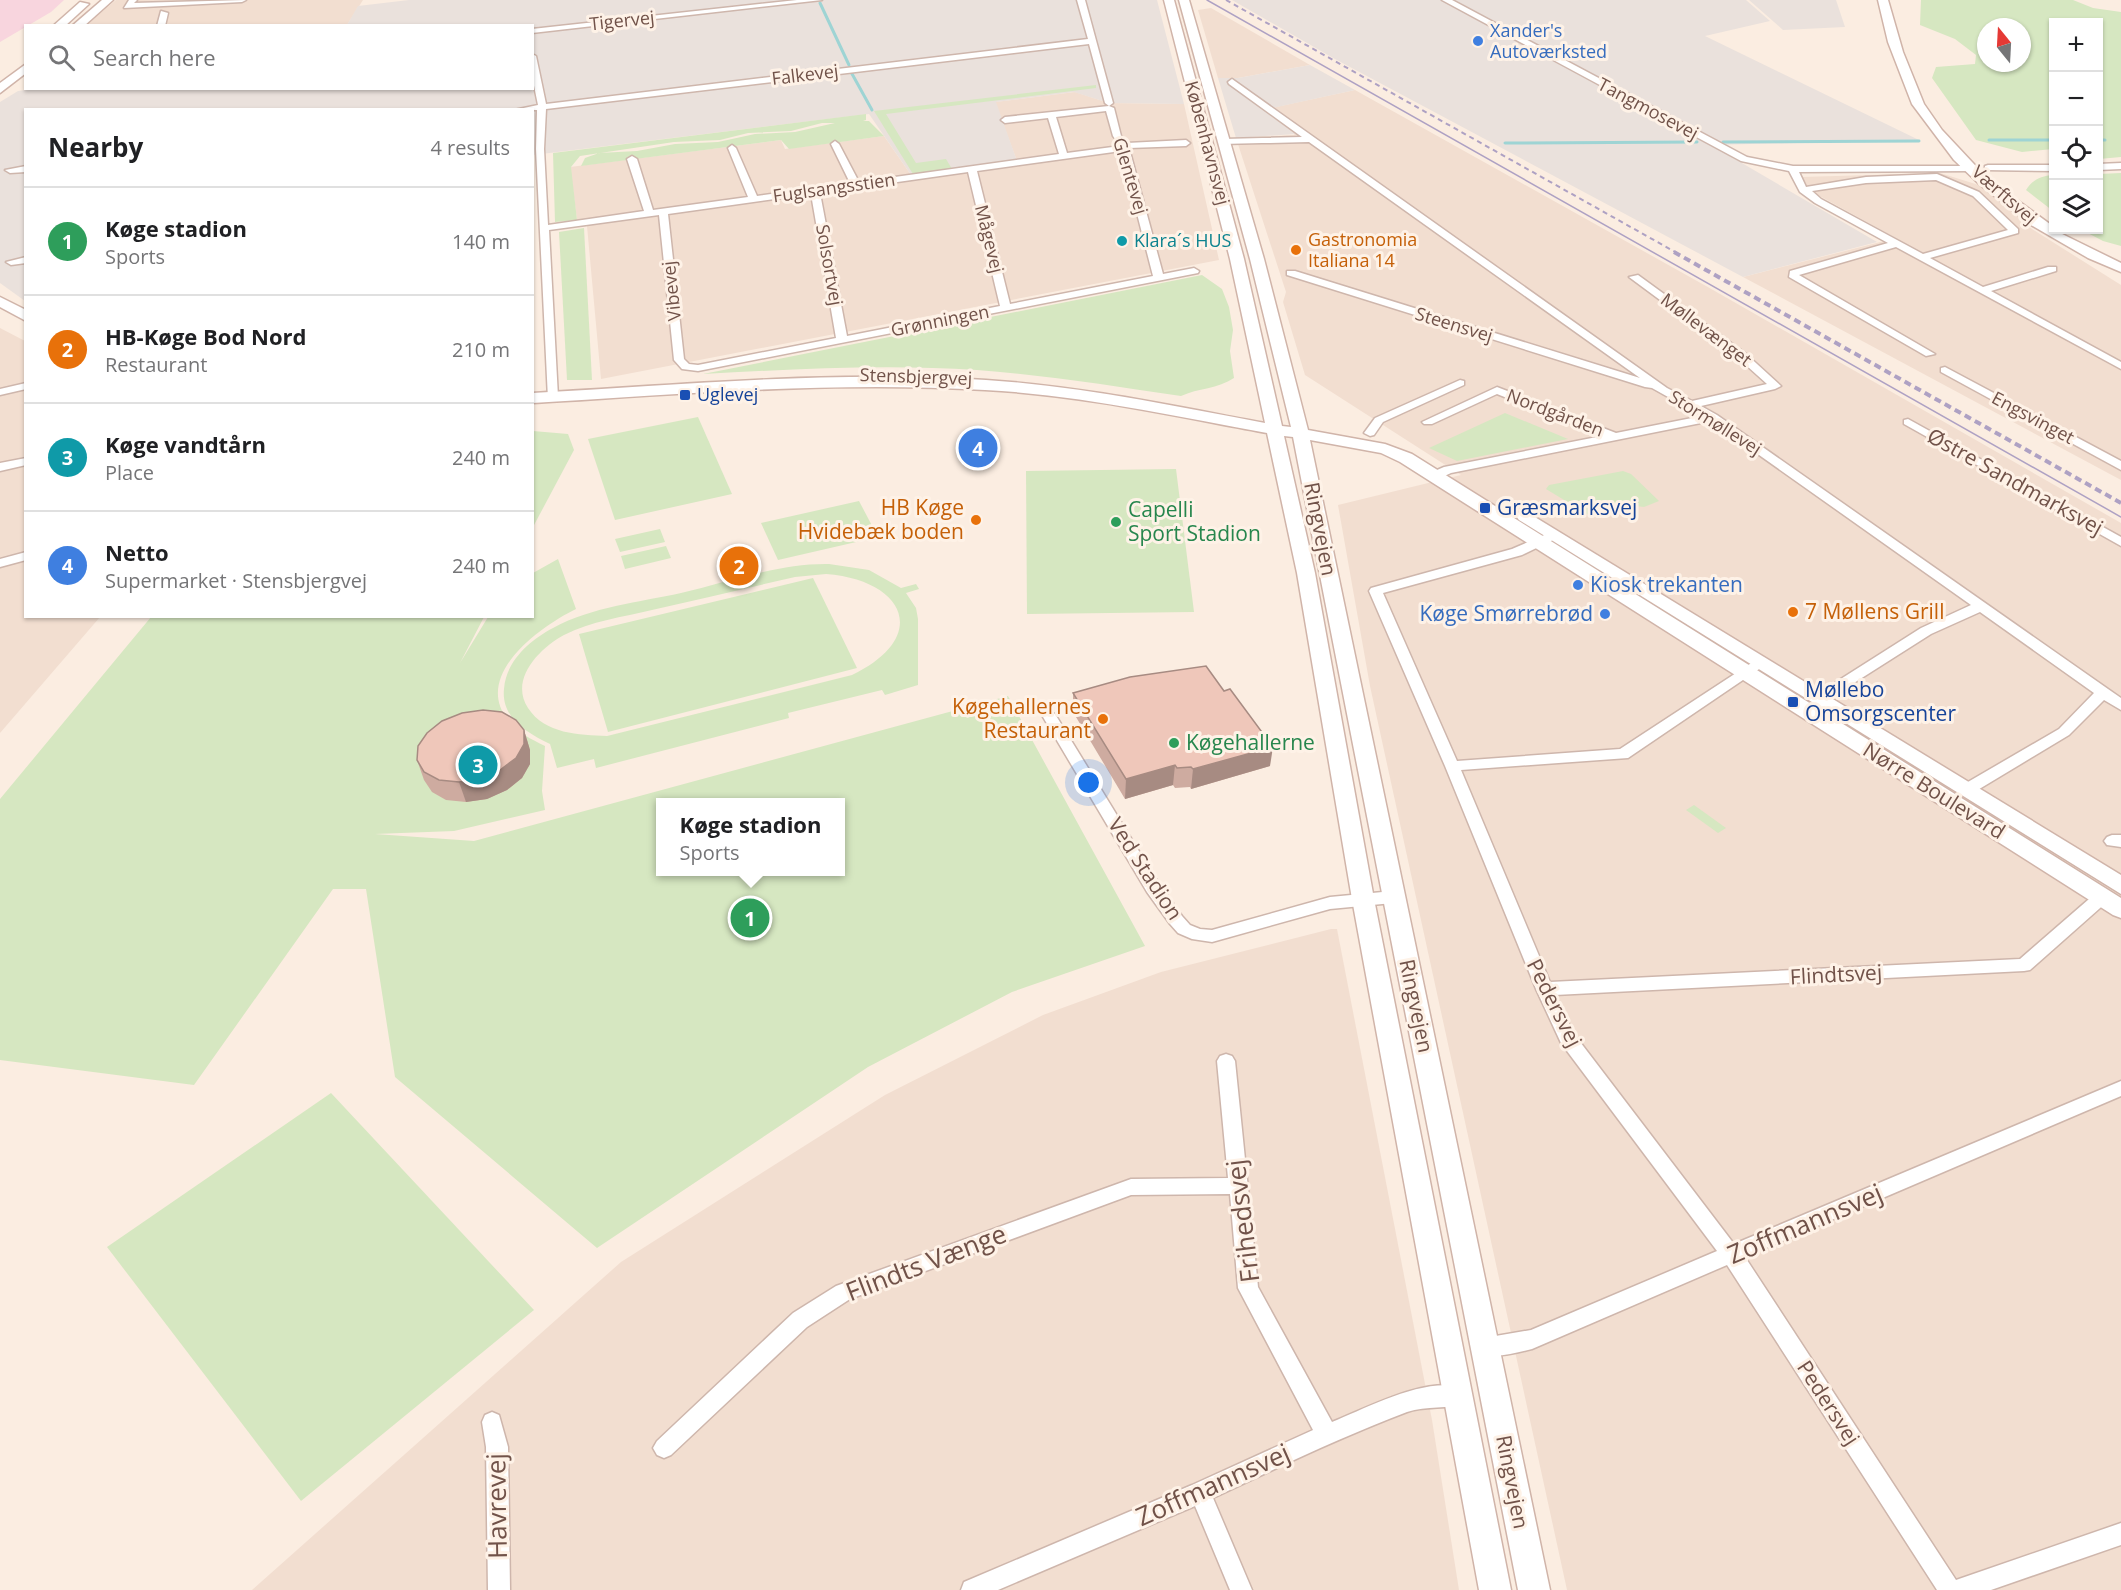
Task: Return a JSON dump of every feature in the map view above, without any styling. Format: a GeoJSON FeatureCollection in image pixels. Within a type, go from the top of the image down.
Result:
{"type":"FeatureCollection","features":[{"type":"Feature","properties":{"kind":"main road"},"geometry":{"type":"LineString","coordinates":[[60,24],[89,0]]}},
{"type":"Feature","properties":{"kind":"main road"},"geometry":{"type":"LineString","coordinates":[[79,24],[108,0]]}},
{"type":"Feature","properties":{"kind":"main road","name":"Københavnsvej"},"geometry":{"type":"LineString","coordinates":[[1169,0],[1237,259],[1273,423]]}},
{"type":"Feature","properties":{"kind":"main road","name":"Københavnsvej"},"geometry":{"type":"LineString","coordinates":[[1184,0],[1299,427]]}},
{"type":"Feature","properties":{"kind":"main road","name":"Værftsvej"},"geometry":{"type":"LineString","coordinates":[[1883,0],[1884,12],[1900,61],[1916,91],[1919,105],[1929,121],[1972,168],[2008,202],[2042,228],[2121,268]]}},
{"type":"Feature","properties":{"kind":"main road"},"geometry":{"type":"LineString","coordinates":[[2,82],[23,62]]}},
{"type":"Feature","properties":{"kind":"main road"},"geometry":{"type":"LineString","coordinates":[[2,82],[24,80]]}},
{"type":"Feature","properties":{"kind":"main road"},"geometry":{"type":"LineString","coordinates":[[2,82],[24,86]]}},
{"type":"Feature","properties":{"kind":"main road","name":"Værftsvej"},"geometry":{"type":"LineString","coordinates":[[1916,91],[1925,97],[1942,121],[2022,201],[2049,220]]}},
{"type":"Feature","properties":{"kind":"main road","name":"Tangmosevej"},"geometry":{"type":"LineString","coordinates":[[1972,168],[1988,168]]}},
{"type":"Feature","properties":{"kind":"main road","name":"Værftsvej"},"geometry":{"type":"LineString","coordinates":[[2072,234],[2121,258]]}},
{"type":"Feature","properties":{"kind":"main road"},"geometry":{"type":"LineString","coordinates":[[0,301],[24,316]]}},
{"type":"Feature","properties":{"kind":"main road"},"geometry":{"type":"LineString","coordinates":[[0,312],[24,325]]}},
{"type":"Feature","properties":{"kind":"main road","name":"Stensbjergvej"},"geometry":{"type":"LineString","coordinates":[[534,392],[552,394],[886,381],[988,385],[1273,423]]}},
{"type":"Feature","properties":{"kind":"main road","name":"Stensbjergvej"},"geometry":{"type":"LineString","coordinates":[[534,398],[552,394]]}},
{"type":"Feature","properties":{"kind":"main road","name":"Nørre Boulevard"},"geometry":{"type":"LineString","coordinates":[[1273,423],[1370,433],[1400,443],[1441,473],[1754,668],[2121,909]]}},
{"type":"Feature","properties":{"kind":"main road","name":"Ringvejen"},"geometry":{"type":"LineString","coordinates":[[1273,423],[1306,573],[1363,899],[1495,1590]]}},
{"type":"Feature","properties":{"kind":"main road","name":"Nørre Boulevard"},"geometry":{"type":"LineString","coordinates":[[1299,427],[1384,449],[1441,473]]}},
{"type":"Feature","properties":{"kind":"main road","name":"Ringvejen"},"geometry":{"type":"LineString","coordinates":[[1299,427],[1534,1590]]}},
{"type":"Feature","properties":{"kind":"main road","name":"Nørre Boulevard"},"geometry":{"type":"LineString","coordinates":[[1754,668],[1819,699],[2121,886]]}},
{"type":"Feature","properties":{"kind":"street"},"geometry":{"type":"LineString","coordinates":[[134,0],[127,6],[242,0]]}},
{"type":"Feature","properties":{"kind":"street","name":"Tigervej"},"geometry":{"type":"LineString","coordinates":[[534,31],[818,0]]}},
{"type":"Feature","properties":{"kind":"street","name":"Glentevej"},"geometry":{"type":"LineString","coordinates":[[1081,0],[1117,136],[1124,147],[1159,278]]}},
{"type":"Feature","properties":{"kind":"street","name":"Tangmosevej"},"geometry":{"type":"LineString","coordinates":[[1446,0],[1730,153],[1772,166],[1793,169],[1972,168]]}},
{"type":"Feature","properties":{"kind":"street"},"geometry":{"type":"LineString","coordinates":[[161,24],[164,13]]}},
{"type":"Feature","properties":{"kind":"street","name":"Falkevej"},"geometry":{"type":"LineString","coordinates":[[533,108],[1093,42]]}},
{"type":"Feature","properties":{"kind":"street"},"geometry":{"type":"LineString","coordinates":[[534,67],[541,107],[538,194],[545,228],[552,394]]}},
{"type":"Feature","properties":{"kind":"street","name":"Stormøllevej"},"geometry":{"type":"LineString","coordinates":[[1233,82],[1663,390],[1713,417],[2121,705]]}},
{"type":"Feature","properties":{"kind":"street"},"geometry":{"type":"LineString","coordinates":[[1005,120],[1110,105]]}},
{"type":"Feature","properties":{"kind":"street"},"geometry":{"type":"LineString","coordinates":[[1051,114],[1064,157]]}},
{"type":"Feature","properties":{"kind":"street"},"geometry":{"type":"LineString","coordinates":[[1224,142],[1311,139]]}},
{"type":"Feature","properties":{"kind":"street","name":"Fuglsangsstien"},"geometry":{"type":"LineString","coordinates":[[545,228],[1179,141]]}},
{"type":"Feature","properties":{"kind":"street"},"geometry":{"type":"LineString","coordinates":[[835,144],[856,185]]}},
{"type":"Feature","properties":{"kind":"street"},"geometry":{"type":"LineString","coordinates":[[732,148],[754,199]]}},
{"type":"Feature","properties":{"kind":"street"},"geometry":{"type":"LineString","coordinates":[[632,159],[649,213]]}},
{"type":"Feature","properties":{"kind":"street"},"geometry":{"type":"LineString","coordinates":[[2103,167],[2121,166]]}},
{"type":"Feature","properties":{"kind":"street"},"geometry":{"type":"LineString","coordinates":[[1988,168],[2049,168]]}},
{"type":"Feature","properties":{"kind":"street"},"geometry":{"type":"LineString","coordinates":[[10,170],[24,169]]}},
{"type":"Feature","properties":{"kind":"street"},"geometry":{"type":"LineString","coordinates":[[1793,169],[1803,190],[1818,201],[2121,366]]}},
{"type":"Feature","properties":{"kind":"street","name":"Mågevej"},"geometry":{"type":"LineString","coordinates":[[972,170],[1006,308]]}},
{"type":"Feature","properties":{"kind":"street"},"geometry":{"type":"LineString","coordinates":[[1803,190],[1866,180],[1937,177],[1976,194],[2015,231],[1923,257]]}},
{"type":"Feature","properties":{"kind":"street","name":"Solsortvej"},"geometry":{"type":"LineString","coordinates":[[815,190],[842,340]]}},
{"type":"Feature","properties":{"kind":"street","name":"Vibevej"},"geometry":{"type":"LineString","coordinates":[[663,211],[679,360],[686,367]]}},
{"type":"Feature","properties":{"kind":"street"},"geometry":{"type":"LineString","coordinates":[[1897,244],[1794,273],[1794,277],[1930,354]]}},
{"type":"Feature","properties":{"kind":"street"},"geometry":{"type":"LineString","coordinates":[[11,262],[24,260]]}},
{"type":"Feature","properties":{"kind":"street"},"geometry":{"type":"LineString","coordinates":[[1984,290],[2052,269]]}},
{"type":"Feature","properties":{"kind":"street","name":"Grønningen"},"geometry":{"type":"LineString","coordinates":[[686,367],[698,368],[1194,271]]}},
{"type":"Feature","properties":{"kind":"street","name":"Steensvej"},"geometry":{"type":"LineString","coordinates":[[1291,273],[1663,390]]}},
{"type":"Feature","properties":{"kind":"street","name":"Møllevænget"},"geometry":{"type":"LineString","coordinates":[[1634,277],[1741,356],[1775,386],[1688,405]]}},
{"type":"Feature","properties":{"kind":"street"},"geometry":{"type":"LineString","coordinates":[[534,298],[549,296]]}},
{"type":"Feature","properties":{"kind":"street"},"geometry":{"type":"LineString","coordinates":[[1617,376],[1630,366]]}},
{"type":"Feature","properties":{"kind":"street","name":"Engsvinget"},"geometry":{"type":"LineString","coordinates":[[1945,370],[2121,466]]}},
{"type":"Feature","properties":{"kind":"street"},"geometry":{"type":"LineString","coordinates":[[1370,433],[1379,420],[1460,383]]}},
{"type":"Feature","properties":{"kind":"street"},"geometry":{"type":"LineString","coordinates":[[0,392],[24,386]]}},
{"type":"Feature","properties":{"kind":"street","name":"Nordgården"},"geometry":{"type":"LineString","coordinates":[[1428,422],[1497,390],[1616,436]]}},
{"type":"Feature","properties":{"kind":"street"},"geometry":{"type":"LineString","coordinates":[[1441,473],[1713,417]]}},
{"type":"Feature","properties":{"kind":"street","name":"Østre Sandmarksvej"},"geometry":{"type":"LineString","coordinates":[[1908,422],[2121,542]]}},
{"type":"Feature","properties":{"kind":"street"},"geometry":{"type":"LineString","coordinates":[[0,468],[24,462]]}},
{"type":"Feature","properties":{"kind":"street","name":"Pedersvej"},"geometry":{"type":"LineString","coordinates":[[1546,538],[1517,552],[1376,591],[1452,766],[1544,989],[1567,1038],[1731,1255],[1950,1590]]}},
{"type":"Feature","properties":{"kind":"street"},"geometry":{"type":"LineString","coordinates":[[0,564],[24,557]]}},
{"type":"Feature","properties":{"kind":"street"},"geometry":{"type":"LineString","coordinates":[[1819,699],[1934,627],[1981,606]]}},
{"type":"Feature","properties":{"kind":"street"},"geometry":{"type":"LineString","coordinates":[[1452,766],[1623,754],[1754,668]]}},
{"type":"Feature","properties":{"kind":"street"},"geometry":{"type":"LineString","coordinates":[[1966,790],[2064,732],[2103,692]]}},
{"type":"Feature","properties":{"kind":"street","name":"Ved Stadion"},"geometry":{"type":"LineString","coordinates":[[1050,717],[1153,888],[1184,929],[1198,935],[1212,936],[1305,909],[1363,899],[1394,897]]}},
{"type":"Feature","properties":{"kind":"street","name":"Flindtsvej"},"geometry":{"type":"LineString","coordinates":[[1544,989],[2024,965],[2102,897]]}},
{"type":"Feature","properties":{"kind":"street","name":"Frihedsvej"},"geometry":{"type":"LineString","coordinates":[[1226,1061],[1248,1288],[1327,1434]]}},
{"type":"Feature","properties":{"kind":"street","name":"Zoffmannsvej"},"geometry":{"type":"LineString","coordinates":[[1485,1346],[1532,1340],[2120,1090]]}},
{"type":"Feature","properties":{"kind":"street","name":"Flindts Vænge"},"geometry":{"type":"LineString","coordinates":[[664,1448],[800,1320],[843,1292],[1131,1187],[1238,1186]]}},
{"type":"Feature","properties":{"kind":"street","name":"Zoffmannsvej"},"geometry":{"type":"LineString","coordinates":[[972,1590],[1200,1493],[1327,1434],[1410,1401],[1427,1397],[1459,1396]]}},
{"type":"Feature","properties":{"kind":"street","name":"Havrevej"},"geometry":{"type":"LineString","coordinates":[[492,1422],[497,1448],[499,1590]]}},
{"type":"Feature","properties":{"kind":"street"},"geometry":{"type":"LineString","coordinates":[[1200,1493],[1241,1590]]}},
{"type":"Feature","properties":{"kind":"street"},"geometry":{"type":"LineString","coordinates":[[1959,1590],[2121,1534]]}},
{"type":"Feature","properties":{"kind":"shaded area"},"geometry":{"type":"Polygon","coordinates":[[[0,0],[64,0],[51,12],[31,24],[24,24],[24,28],[0,42],[0,0]]]}},
{"type":"Feature","properties":{"kind":"shaded area"},"geometry":{"type":"Polygon","coordinates":[[[116,0],[363,0],[348,24],[87,24],[116,0]]]}},
{"type":"Feature","properties":{"kind":"shaded area"},"geometry":{"type":"Polygon","coordinates":[[[409,0],[1157,0],[1184,104],[1109,103],[1074,92],[996,102],[1017,161],[911,175],[869,114],[534,155],[534,108],[24,108],[24,300],[0,283],[0,102],[18,91],[534,90],[534,24],[348,24],[358,6],[409,0]]]}},
{"type":"Feature","properties":{"kind":"shaded area"},"geometry":{"type":"Polygon","coordinates":[[[1232,0],[1746,0],[1770,21],[1705,36],[1919,140],[1711,145],[1877,242],[1743,277],[1335,59],[1232,0]]]}},
{"type":"Feature","properties":{"kind":"shaded area"},"geometry":{"type":"Polygon","coordinates":[[[1749,0],[1836,0],[1845,27],[1783,30],[1749,0]]]}},
{"type":"Feature","properties":{"kind":"shaded area"},"geometry":{"type":"Polygon","coordinates":[[[1211,8],[1310,65],[1238,78],[1218,78],[1198,10],[1211,8]]]}},
{"type":"Feature","properties":{"kind":"shaded area"},"geometry":{"type":"Polygon","coordinates":[[[1310,65],[1355,90],[1263,110],[1295,134],[1236,138],[1218,78],[1238,78],[1310,65]]]}},
{"type":"Feature","properties":{"kind":"shaded area"},"geometry":{"type":"Polygon","coordinates":[[[1355,90],[1706,286],[2121,523],[2121,1590],[1567,1590],[1370,686],[1338,505],[1461,475],[1305,375],[1283,302],[1286,292],[1236,138],[1295,135],[1262,110],[1355,90]]]}},
{"type":"Feature","properties":{"kind":"shaded area"},"geometry":{"type":"Polygon","coordinates":[[[1075,92],[1109,103],[1184,104],[1219,260],[601,379],[587,226],[578,227],[570,167],[781,140],[785,149],[884,136],[911,175],[1017,161],[995,102],[1075,92]]]}},
{"type":"Feature","properties":{"kind":"shaded area"},"geometry":{"type":"Polygon","coordinates":[[[1940,173],[1982,186],[2032,229],[2121,285],[2121,480],[1743,277],[1896,238],[1807,189],[1801,177],[1940,173]]]}},
{"type":"Feature","properties":{"kind":"shaded area"},"geometry":{"type":"Polygon","coordinates":[[[0,328],[24,340],[24,618],[99,618],[0,733],[0,328]]]}},
{"type":"Feature","properties":{"kind":"shaded area"},"geometry":{"type":"Polygon","coordinates":[[[1337,929],[1432,1420],[1459,1590],[252,1590],[621,1262],[885,1095],[1043,1015],[1161,972],[1337,929]]]}},
{"type":"Feature","properties":{"kind":"green space"},"geometry":{"type":"Polygon","coordinates":[[[1921,0],[2073,0],[2093,8],[2121,12],[2121,157],[2103,159],[2103,18],[2049,18],[2049,149],[2022,152],[1976,140],[1932,78],[1936,67],[1975,64],[1976,55],[1955,39],[1920,25],[1921,0]]]}},
{"type":"Feature","properties":{"kind":"green space"},"geometry":{"type":"Polygon","coordinates":[[[1096,85],[1096,88],[886,114],[916,163],[946,159],[952,169],[913,174],[874,111],[1096,85]]]}},
{"type":"Feature","properties":{"kind":"green space"},"geometry":{"type":"Polygon","coordinates":[[[866,114],[866,120],[863,121],[869,121],[884,136],[789,149],[781,140],[581,166],[585,158],[598,153],[580,156],[571,167],[577,220],[555,222],[553,153],[866,114]],[[822,123],[791,131],[748,133],[720,140],[674,142],[601,153],[637,151],[675,144],[718,142],[755,134],[795,132],[835,123],[822,123]]]}},
{"type":"Feature","properties":{"kind":"green space"},"geometry":{"type":"Polygon","coordinates":[[[2121,173],[2121,246],[2090,234],[2103,234],[2103,174],[2121,173]]]}},
{"type":"Feature","properties":{"kind":"green space"},"geometry":{"type":"Polygon","coordinates":[[[2049,176],[2049,208],[2026,190],[2031,183],[2049,176]]]}},
{"type":"Feature","properties":{"kind":"green space"},"geometry":{"type":"Polygon","coordinates":[[[584,228],[592,380],[567,380],[559,232],[584,228]]]}},
{"type":"Feature","properties":{"kind":"green space"},"geometry":{"type":"Polygon","coordinates":[[[1202,275],[1222,289],[1229,307],[1233,330],[1230,351],[1234,378],[1228,382],[1181,396],[1028,375],[943,368],[840,368],[703,374],[1202,275]]]}},
{"type":"Feature","properties":{"kind":"green space"},"geometry":{"type":"Polygon","coordinates":[[[1505,413],[1568,439],[1457,461],[1429,448],[1505,413]]]}},
{"type":"Feature","properties":{"kind":"green space"},"geometry":{"type":"Polygon","coordinates":[[[698,417],[732,494],[615,520],[588,439],[698,417]]]}},
{"type":"Feature","properties":{"kind":"green space"},"geometry":{"type":"Polygon","coordinates":[[[534,431],[568,434],[574,450],[534,525],[534,431]]]}},
{"type":"Feature","properties":{"kind":"green space"},"geometry":{"type":"Polygon","coordinates":[[[1176,469],[1194,612],[1027,614],[1026,471],[1176,469]]]}},
{"type":"Feature","properties":{"kind":"green space"},"geometry":{"type":"Polygon","coordinates":[[[1623,471],[1631,474],[1659,501],[1644,507],[1618,504],[1592,517],[1546,489],[1549,485],[1623,471]]]}},
{"type":"Feature","properties":{"kind":"green space"},"geometry":{"type":"Polygon","coordinates":[[[859,501],[878,537],[778,560],[761,523],[859,501]]]}},
{"type":"Feature","properties":{"kind":"green space"},"geometry":{"type":"Polygon","coordinates":[[[660,529],[665,542],[620,552],[615,539],[660,529]]]}},
{"type":"Feature","properties":{"kind":"green space"},"geometry":{"type":"Polygon","coordinates":[[[666,546],[671,558],[625,569],[621,556],[666,546]]]}},
{"type":"Feature","properties":{"kind":"green space"},"geometry":{"type":"Polygon","coordinates":[[[558,559],[576,609],[546,627],[515,654],[504,670],[499,686],[499,703],[508,720],[520,732],[545,746],[542,791],[545,810],[454,831],[375,834],[474,841],[1008,696],[1145,946],[1012,992],[868,1067],[597,1248],[395,1077],[366,889],[333,889],[194,1085],[0,1060],[0,799],[150,618],[483,618],[460,663],[487,618],[534,618],[534,572],[558,559]]]}},
{"type":"Feature","properties":{"kind":"green space"},"geometry":{"type":"Polygon","coordinates":[[[829,564],[869,570],[901,588],[916,584],[919,589],[906,593],[916,608],[918,619],[918,685],[885,695],[882,690],[788,713],[789,718],[596,768],[594,759],[557,768],[550,744],[517,723],[507,708],[504,689],[509,669],[528,645],[553,628],[583,615],[616,606],[681,593],[773,570],[829,564]],[[826,574],[795,577],[585,626],[564,635],[537,656],[525,676],[522,686],[523,697],[535,717],[553,728],[574,734],[607,736],[852,675],[877,660],[893,644],[899,627],[898,612],[890,598],[874,587],[853,578],[826,574]]]}},
{"type":"Feature","properties":{"kind":"green space"},"geometry":{"type":"Polygon","coordinates":[[[813,578],[857,668],[608,732],[579,634],[813,578]]]}},
{"type":"Feature","properties":{"kind":"green space"},"geometry":{"type":"Polygon","coordinates":[[[1694,805],[1726,828],[1718,833],[1686,810],[1694,805]]]}},
{"type":"Feature","properties":{"kind":"green space"},"geometry":{"type":"Polygon","coordinates":[[[331,1093],[534,1310],[301,1501],[107,1247],[331,1093]]]}},
{"type":"Feature","properties":{"kind":"building","name":"Køgehallerne"},"geometry":{"type":"Polygon","coordinates":[[[1206,666],[1224,691],[1230,689],[1273,747],[1193,769],[1191,767],[1177,768],[1175,765],[1126,779],[1073,693],[1130,677],[1206,666]]]}},
{"type":"Feature","properties":{"kind":"building"},"geometry":{"type":"Polygon","coordinates":[[[483,710],[502,712],[516,720],[524,730],[524,744],[516,758],[500,770],[480,779],[459,782],[439,780],[424,772],[417,760],[418,746],[427,733],[442,721],[462,713],[483,710]]]}},
{"type":"Feature","properties":{"kind":"waterway"},"geometry":{"type":"LineString","coordinates":[[820,3],[849,65]]}},
{"type":"Feature","properties":{"kind":"waterway"},"geometry":{"type":"LineString","coordinates":[[851,72],[872,110]]}},
{"type":"Feature","properties":{"kind":"waterway"},"geometry":{"type":"LineString","coordinates":[[1989,140],[2049,140]]}},
{"type":"Feature","properties":{"kind":"waterway"},"geometry":{"type":"LineString","coordinates":[[1723,142],[1919,141]]}},
{"type":"Feature","properties":{"kind":"waterway"},"geometry":{"type":"LineString","coordinates":[[1505,143],[1697,142]]}},
{"type":"Feature","properties":{"kind":"tram line"},"geometry":{"type":"LineString","coordinates":[[1207,0],[2121,517]]}},
{"type":"Feature","properties":{"kind":"railway"},"geometry":{"type":"LineString","coordinates":[[1226,0],[1677,253]]}},
{"type":"Feature","properties":{"kind":"railway"},"geometry":{"type":"LineString","coordinates":[[1674,252],[2121,503]]}},
{"type":"Feature","properties":{"kind":"place","name":"Xander's Autoværksted"},"geometry":{"type":"Point","coordinates":[1478,41]}},
{"type":"Feature","properties":{"kind":"place","name":"Klara´s HUS"},"geometry":{"type":"Point","coordinates":[1122,241]}},
{"type":"Feature","properties":{"kind":"place","name":"Gastronomia Italiana 14"},"geometry":{"type":"Point","coordinates":[1296,250]}},
{"type":"Feature","properties":{"kind":"place","name":"Uglevej"},"geometry":{"type":"Point","coordinates":[685,395]}},
{"type":"Feature","properties":{"kind":"place","name":"Netto"},"geometry":{"type":"Point","coordinates":[978,448]}},
{"type":"Feature","properties":{"kind":"place","name":"Græsmarksvej"},"geometry":{"type":"Point","coordinates":[1485,508]}},
{"type":"Feature","properties":{"kind":"place","name":"HB Køge Hvidebæk boden"},"geometry":{"type":"Point","coordinates":[976,520]}},
{"type":"Feature","properties":{"kind":"place","name":"Capelli Sport Stadion"},"geometry":{"type":"Point","coordinates":[1116,522]}},
{"type":"Feature","properties":{"kind":"place","name":"HB-Køge Bod Nord"},"geometry":{"type":"Point","coordinates":[739,566]}},
{"type":"Feature","properties":{"kind":"place","name":"Kiosk trekanten"},"geometry":{"type":"Point","coordinates":[1578,585]}},
{"type":"Feature","properties":{"kind":"place","name":"7 Møllens Grill"},"geometry":{"type":"Point","coordinates":[1793,612]}},
{"type":"Feature","properties":{"kind":"place","name":"Køge Smørrebrød"},"geometry":{"type":"Point","coordinates":[1605,614]}},
{"type":"Feature","properties":{"kind":"place","name":"Møllebo Omsorgscenter"},"geometry":{"type":"Point","coordinates":[1793,702]}},
{"type":"Feature","properties":{"kind":"place","name":"Køgehallernes Restaurant"},"geometry":{"type":"Point","coordinates":[1103,719]}},
{"type":"Feature","properties":{"kind":"place","name":"Køgehallerne"},"geometry":{"type":"Point","coordinates":[1174,743]}},
{"type":"Feature","properties":{"kind":"place","name":"Køge vandtårn"},"geometry":{"type":"Point","coordinates":[478,765]}},
{"type":"Feature","properties":{"kind":"place","name":"Køge stadion"},"geometry":{"type":"Point","coordinates":[750,918]}}]}
